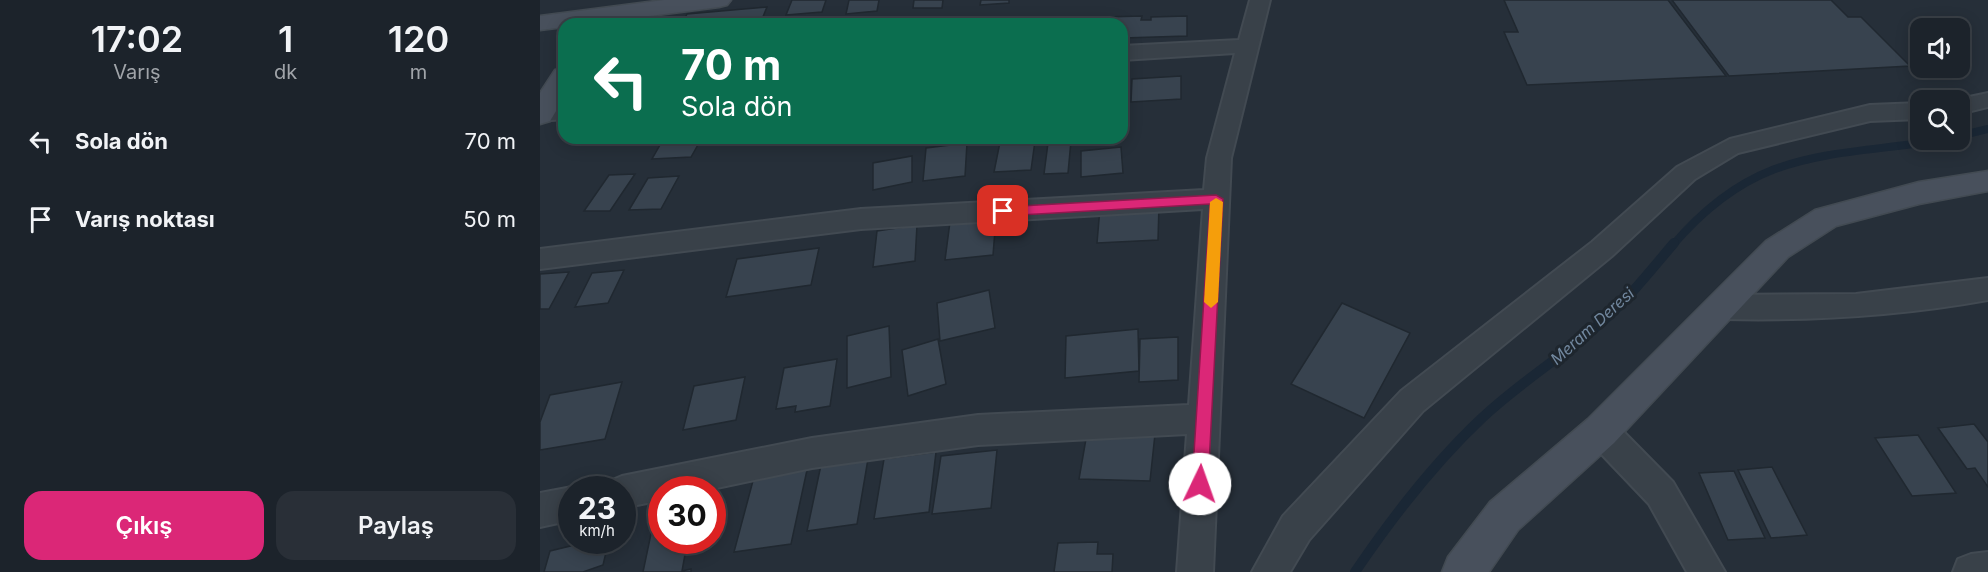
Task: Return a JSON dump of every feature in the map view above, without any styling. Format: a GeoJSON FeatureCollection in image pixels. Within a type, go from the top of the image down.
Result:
{"type":"FeatureCollection","features":[{"type":"Feature","properties":{"kind":"street"},"geometry":{"type":"LineString","coordinates":[[568,18],[640,5],[719,0]]}},
{"type":"Feature","properties":{"kind":"street"},"geometry":{"type":"LineString","coordinates":[[1195,572],[1219,158],[1260,0]]}},
{"type":"Feature","properties":{"kind":"street"},"geometry":{"type":"LineString","coordinates":[[624,18],[640,5]]}},
{"type":"Feature","properties":{"kind":"street"},"geometry":{"type":"LineString","coordinates":[[540,23],[558,20]]}},
{"type":"Feature","properties":{"kind":"street"},"geometry":{"type":"LineString","coordinates":[[1128,53],[1248,46]]}},
{"type":"Feature","properties":{"kind":"street"},"geometry":{"type":"LineString","coordinates":[[540,114],[558,86]]}},
{"type":"Feature","properties":{"kind":"street"},"geometry":{"type":"LineString","coordinates":[[1970,104],[1988,100]]}},
{"type":"Feature","properties":{"kind":"street"},"geometry":{"type":"LineString","coordinates":[[1270,572],[1296,528],[1412,401],[1602,249],[1686,173],[1730,147],[1870,113],[1910,111]]}},
{"type":"Feature","properties":{"kind":"street"},"geometry":{"type":"LineString","coordinates":[[540,114],[558,112]]}},
{"type":"Feature","properties":{"kind":"street"},"geometry":{"type":"LineString","coordinates":[[1463,572],[1504,516],[1602,431],[1724,307],[1777,249],[1826,218],[1919,193],[1988,181]]}},
{"type":"Feature","properties":{"kind":"street"},"geometry":{"type":"LineString","coordinates":[[540,259],[861,219],[1216,199]]}},
{"type":"Feature","properties":{"kind":"street"},"geometry":{"type":"LineString","coordinates":[[1724,307],[1803,309],[1871,304],[1988,289]]}},
{"type":"Feature","properties":{"kind":"street"},"geometry":{"type":"LineString","coordinates":[[636,489],[812,453],[978,430],[1204,419]]}},
{"type":"Feature","properties":{"kind":"street"},"geometry":{"type":"LineString","coordinates":[[1602,431],[1661,493],[1707,572]]}},
{"type":"Feature","properties":{"kind":"street"},"geometry":{"type":"LineString","coordinates":[[540,510],[558,506]]}},
{"type":"Feature","properties":{"kind":"street"},"geometry":{"type":"LineString","coordinates":[[1971,572],[1988,570]]}},
{"type":"Feature","properties":{"kind":"building"},"geometry":{"type":"Polygon","coordinates":[[[792,0],[826,0],[822,12],[786,15],[792,0]]]}},
{"type":"Feature","properties":{"kind":"building"},"geometry":{"type":"Polygon","coordinates":[[[849,0],[879,0],[877,11],[846,14],[849,0]]]}},
{"type":"Feature","properties":{"kind":"building"},"geometry":{"type":"Polygon","coordinates":[[[914,0],[943,0],[942,8],[913,8],[914,0]]]}},
{"type":"Feature","properties":{"kind":"building"},"geometry":{"type":"Polygon","coordinates":[[[981,0],[1009,0],[1009,3],[980,5],[981,0]]]}},
{"type":"Feature","properties":{"kind":"building"},"geometry":{"type":"Polygon","coordinates":[[[1504,0],[1668,0],[1726,76],[1527,85],[1504,32],[1518,32],[1504,0]]]}},
{"type":"Feature","properties":{"kind":"building"},"geometry":{"type":"Polygon","coordinates":[[[1672,0],[1831,0],[1848,17],[1861,17],[1910,66],[1729,76],[1672,0]]]}},
{"type":"Feature","properties":{"kind":"building"},"geometry":{"type":"Polygon","coordinates":[[[767,7],[762,18],[685,18],[687,14],[767,7]]]}},
{"type":"Feature","properties":{"kind":"building"},"geometry":{"type":"Polygon","coordinates":[[[1142,16],[1141,20],[1151,20],[1151,17],[1187,16],[1187,36],[1128,38],[1128,18],[1105,17],[1142,16]]]}},
{"type":"Feature","properties":{"kind":"building"},"geometry":{"type":"Polygon","coordinates":[[[1181,76],[1181,99],[1131,102],[1132,79],[1181,76]]]}},
{"type":"Feature","properties":{"kind":"building"},"geometry":{"type":"Polygon","coordinates":[[[698,144],[691,157],[652,159],[660,145],[698,144]]]}},
{"type":"Feature","properties":{"kind":"building"},"geometry":{"type":"Polygon","coordinates":[[[967,144],[965,176],[923,181],[926,148],[967,144]]]}},
{"type":"Feature","properties":{"kind":"building"},"geometry":{"type":"Polygon","coordinates":[[[1000,144],[1035,144],[1031,170],[994,172],[1000,144]]]}},
{"type":"Feature","properties":{"kind":"building"},"geometry":{"type":"Polygon","coordinates":[[[1048,144],[1071,144],[1068,173],[1044,174],[1048,144]]]}},
{"type":"Feature","properties":{"kind":"building"},"geometry":{"type":"Polygon","coordinates":[[[1121,147],[1123,173],[1081,177],[1081,151],[1121,147]]]}},
{"type":"Feature","properties":{"kind":"building"},"geometry":{"type":"Polygon","coordinates":[[[912,156],[912,182],[873,190],[873,163],[912,156]]]}},
{"type":"Feature","properties":{"kind":"building"},"geometry":{"type":"Polygon","coordinates":[[[635,174],[610,211],[584,211],[609,175],[635,174]]]}},
{"type":"Feature","properties":{"kind":"building"},"geometry":{"type":"Polygon","coordinates":[[[679,176],[661,209],[629,210],[648,178],[679,176]]]}},
{"type":"Feature","properties":{"kind":"building"},"geometry":{"type":"Polygon","coordinates":[[[1159,205],[1158,240],[1097,243],[1100,208],[1159,205]]]}},
{"type":"Feature","properties":{"kind":"building"},"geometry":{"type":"Polygon","coordinates":[[[996,218],[993,255],[945,260],[950,222],[996,218]]]}},
{"type":"Feature","properties":{"kind":"building"},"geometry":{"type":"Polygon","coordinates":[[[917,225],[915,261],[873,267],[877,231],[917,225]]]}},
{"type":"Feature","properties":{"kind":"building"},"geometry":{"type":"Polygon","coordinates":[[[819,248],[811,285],[726,297],[737,259],[819,248]]]}},
{"type":"Feature","properties":{"kind":"building"},"geometry":{"type":"Polygon","coordinates":[[[624,270],[608,303],[575,307],[592,273],[624,270]]]}},
{"type":"Feature","properties":{"kind":"building"},"geometry":{"type":"Polygon","coordinates":[[[569,272],[549,309],[540,309],[540,274],[569,272]]]}},
{"type":"Feature","properties":{"kind":"building"},"geometry":{"type":"Polygon","coordinates":[[[989,290],[995,328],[940,341],[937,303],[989,290]]]}},
{"type":"Feature","properties":{"kind":"building"},"geometry":{"type":"Polygon","coordinates":[[[1342,303],[1410,333],[1364,418],[1291,384],[1342,303]]]}},
{"type":"Feature","properties":{"kind":"building"},"geometry":{"type":"Polygon","coordinates":[[[889,326],[891,377],[847,388],[847,336],[889,326]]]}},
{"type":"Feature","properties":{"kind":"building"},"geometry":{"type":"Polygon","coordinates":[[[1138,329],[1139,371],[1065,378],[1066,336],[1138,329]]]}},
{"type":"Feature","properties":{"kind":"building"},"geometry":{"type":"Polygon","coordinates":[[[1178,337],[1178,380],[1139,382],[1140,339],[1178,337]]]}},
{"type":"Feature","properties":{"kind":"building"},"geometry":{"type":"Polygon","coordinates":[[[938,339],[946,384],[908,396],[902,350],[938,339]]]}},
{"type":"Feature","properties":{"kind":"building"},"geometry":{"type":"Polygon","coordinates":[[[837,359],[830,406],[795,412],[796,406],[776,409],[784,368],[837,359]]]}},
{"type":"Feature","properties":{"kind":"building"},"geometry":{"type":"Polygon","coordinates":[[[745,377],[736,420],[683,430],[694,386],[745,377]]]}},
{"type":"Feature","properties":{"kind":"building"},"geometry":{"type":"Polygon","coordinates":[[[622,382],[605,439],[540,450],[540,422],[550,395],[622,382]]]}},
{"type":"Feature","properties":{"kind":"building"},"geometry":{"type":"Polygon","coordinates":[[[1974,424],[1988,442],[1988,487],[1975,468],[1967,469],[1938,428],[1974,424]]]}},
{"type":"Feature","properties":{"kind":"building"},"geometry":{"type":"Polygon","coordinates":[[[1087,433],[1155,434],[1150,481],[1079,479],[1087,433]]]}},
{"type":"Feature","properties":{"kind":"building"},"geometry":{"type":"Polygon","coordinates":[[[1918,435],[1956,493],[1912,496],[1875,438],[1918,435]]]}},
{"type":"Feature","properties":{"kind":"building"},"geometry":{"type":"Polygon","coordinates":[[[997,450],[991,508],[932,514],[941,456],[997,450]]]}},
{"type":"Feature","properties":{"kind":"building"},"geometry":{"type":"Polygon","coordinates":[[[936,452],[929,512],[874,519],[884,459],[936,452]]]}},
{"type":"Feature","properties":{"kind":"building"},"geometry":{"type":"Polygon","coordinates":[[[868,459],[857,524],[807,531],[821,465],[868,459]]]}},
{"type":"Feature","properties":{"kind":"building"},"geometry":{"type":"Polygon","coordinates":[[[1772,467],[1807,535],[1771,538],[1738,470],[1772,467]]]}},
{"type":"Feature","properties":{"kind":"building"},"geometry":{"type":"Polygon","coordinates":[[[807,470],[791,544],[734,552],[754,477],[807,470]]]}},
{"type":"Feature","properties":{"kind":"building"},"geometry":{"type":"Polygon","coordinates":[[[1734,471],[1765,538],[1728,540],[1699,473],[1734,471]]]}},
{"type":"Feature","properties":{"kind":"building"},"geometry":{"type":"Polygon","coordinates":[[[1098,542],[1097,554],[1113,554],[1112,572],[1054,572],[1058,543],[1098,542]]]}},
{"type":"Feature","properties":{"kind":"building"},"geometry":{"type":"Polygon","coordinates":[[[648,548],[648,554],[685,554],[682,571],[691,569],[691,572],[643,572],[648,548]]]}},
{"type":"Feature","properties":{"kind":"building"},"geometry":{"type":"Polygon","coordinates":[[[558,549],[558,554],[606,554],[603,565],[583,572],[544,572],[550,551],[558,549]]]}},
{"type":"Feature","properties":{"kind":"waterway","name":"Meram Deresi"},"geometry":{"type":"LineString","coordinates":[[1970,133],[1988,129]]}},
{"type":"Feature","properties":{"kind":"waterway","name":"Meram Deresi"},"geometry":{"type":"LineString","coordinates":[[1673,245],[1704,213],[1734,190],[1764,173],[1795,162],[1828,155],[1910,144]]}},
{"type":"Feature","properties":{"kind":"waterway","name":"Meram Deresi"},"geometry":{"type":"LineString","coordinates":[[1355,572],[1414,491],[1464,436],[1512,392],[1613,312],[1674,243]]}},
{"type":"Feature","properties":{"kind":"slow traffic"},"geometry":{"type":"LineString","coordinates":[[1211,302],[1216,202]]}},
{"type":"Feature","properties":{"kind":"route"},"geometry":{"type":"LineString","coordinates":[[1003,211],[1216,199],[1200,484]]}}]}
